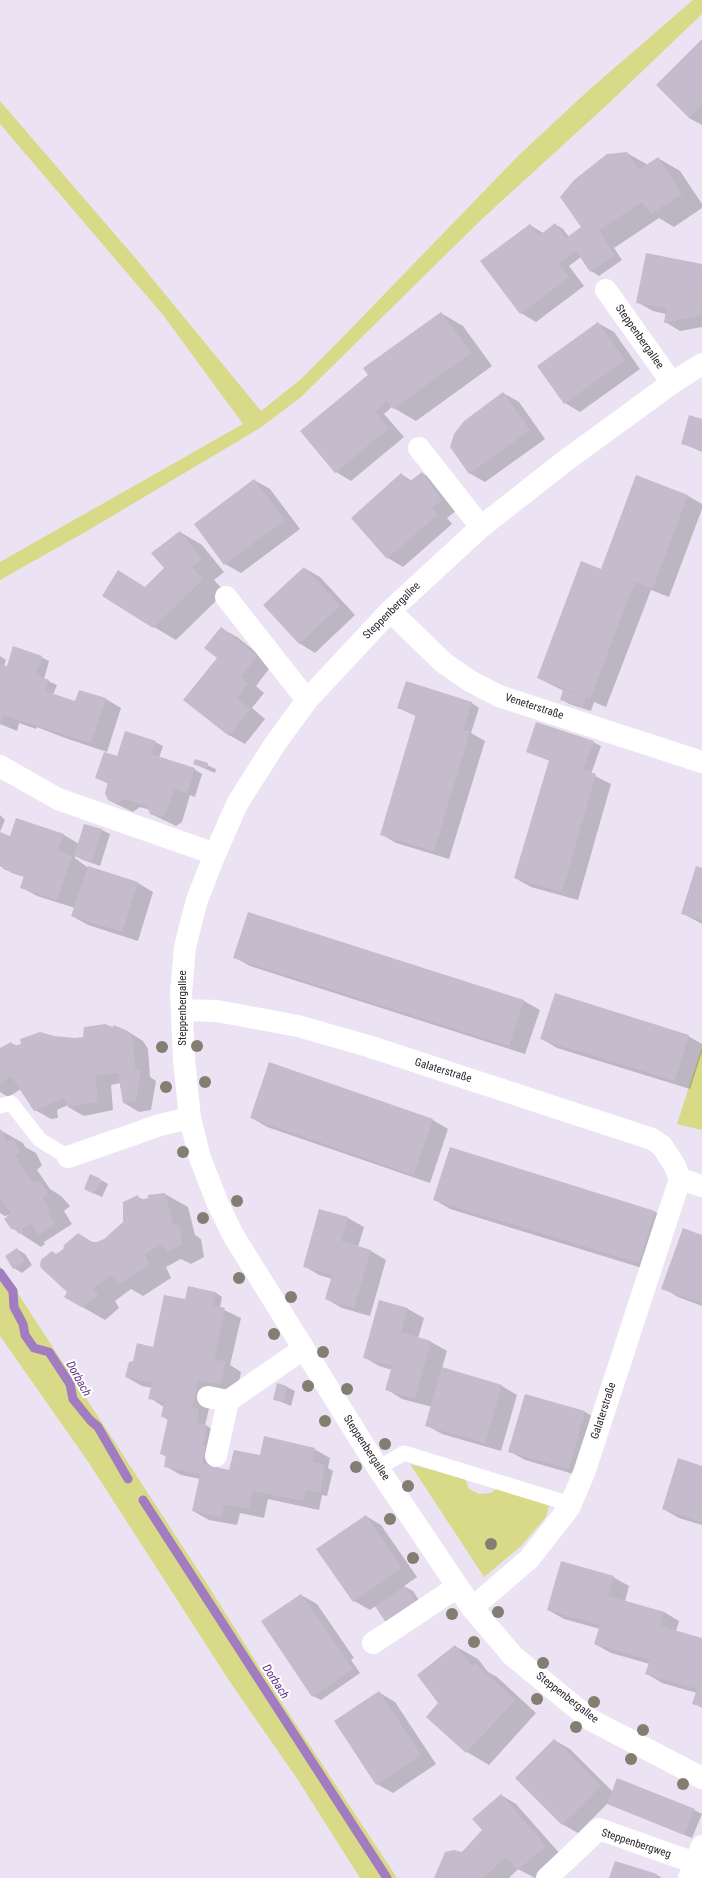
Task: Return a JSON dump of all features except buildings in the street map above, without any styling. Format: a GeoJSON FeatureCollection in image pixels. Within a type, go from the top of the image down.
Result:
{"type":"FeatureCollection","features":[{"type":"Feature","properties":{"kind":"street","name":"Steppenbergallee"},"geometry":{"type":"LineString","coordinates":[[606,290],[672,384]]}},
{"type":"Feature","properties":{"kind":"street","name":"Steppenbergallee"},"geometry":{"type":"LineString","coordinates":[[702,364],[565,461],[481,527],[390,611],[307,700],[275,744],[237,804],[215,854],[197,900],[185,947],[181,993],[184,1060],[190,1118],[200,1158],[218,1204],[233,1235],[378,1468],[472,1608],[513,1656],[591,1720],[702,1778]]}},
{"type":"Feature","properties":{"kind":"street"},"geometry":{"type":"LineString","coordinates":[[418,448],[481,527]]}},
{"type":"Feature","properties":{"kind":"street"},"geometry":{"type":"LineString","coordinates":[[226,597],[307,700]]}},
{"type":"Feature","properties":{"kind":"street","name":"Veneterstraße"},"geometry":{"type":"LineString","coordinates":[[390,611],[444,663],[470,681],[499,696],[702,762]]}},
{"type":"Feature","properties":{"kind":"street"},"geometry":{"type":"LineString","coordinates":[[0,766],[58,799],[215,854]]}},
{"type":"Feature","properties":{"kind":"street","name":"Galaterstraße"},"geometry":{"type":"LineString","coordinates":[[182,1010],[217,1011],[306,1028],[368,1046],[644,1137],[662,1146],[675,1166],[680,1179],[584,1473],[570,1504],[553,1530],[529,1559],[472,1608]]}},
{"type":"Feature","properties":{"kind":"street"},"geometry":{"type":"LineString","coordinates":[[68,1157],[160,1125],[190,1118]]}},
{"type":"Feature","properties":{"kind":"street"},"geometry":{"type":"LineString","coordinates":[[680,1179],[702,1186]]}},
{"type":"Feature","properties":{"kind":"street"},"geometry":{"type":"LineString","coordinates":[[216,1456],[218,1399],[303,1348]]}},
{"type":"Feature","properties":{"kind":"street"},"geometry":{"type":"LineString","coordinates":[[373,1643],[457,1587]]}},
{"type":"Feature","properties":{"kind":"street","name":"Steppenbergweg"},"geometry":{"type":"LineString","coordinates":[[547,1878],[599,1829],[695,1862]]}},
{"type":"Feature","properties":{"kind":"lane"},"geometry":{"type":"LineString","coordinates":[[0,1106],[11,1103],[40,1140],[68,1157]]}},
{"type":"Feature","properties":{"kind":"lane"},"geometry":{"type":"LineString","coordinates":[[378,1468],[404,1453],[570,1504]]}},
{"type":"Feature","properties":{"kind":"green space"},"geometry":{"type":"Polygon","coordinates":[[[693,0],[702,0],[702,14],[609,103],[482,219],[301,397],[260,428],[87,531],[0,580],[0,562],[243,424],[163,315],[0,124],[0,101],[137,260],[261,411],[300,380],[519,155],[590,89],[693,0]]]}},
{"type":"Feature","properties":{"kind":"green space"},"geometry":{"type":"Polygon","coordinates":[[[702,1047],[702,1130],[677,1124],[702,1047]]]}},
{"type":"Feature","properties":{"kind":"green space"},"geometry":{"type":"Polygon","coordinates":[[[0,1266],[209,1587],[278,1697],[397,1878],[360,1878],[298,1780],[230,1682],[89,1463],[0,1336],[0,1266]]]}},
{"type":"Feature","properties":{"kind":"green space"},"geometry":{"type":"Polygon","coordinates":[[[410,1464],[465,1479],[469,1489],[479,1494],[491,1493],[496,1489],[549,1505],[546,1517],[521,1546],[484,1577],[410,1464]]]}},
{"type":"Feature","properties":{"kind":"waterway","name":"Dorbach"},"geometry":{"type":"LineString","coordinates":[[0,1273],[13,1291],[14,1307],[23,1324],[25,1335],[34,1348],[49,1352],[70,1384],[73,1399],[90,1420],[98,1427],[128,1479]]}},
{"type":"Feature","properties":{"kind":"waterway","name":"Dorbach"},"geometry":{"type":"LineString","coordinates":[[143,1500],[387,1878]]}}]}
